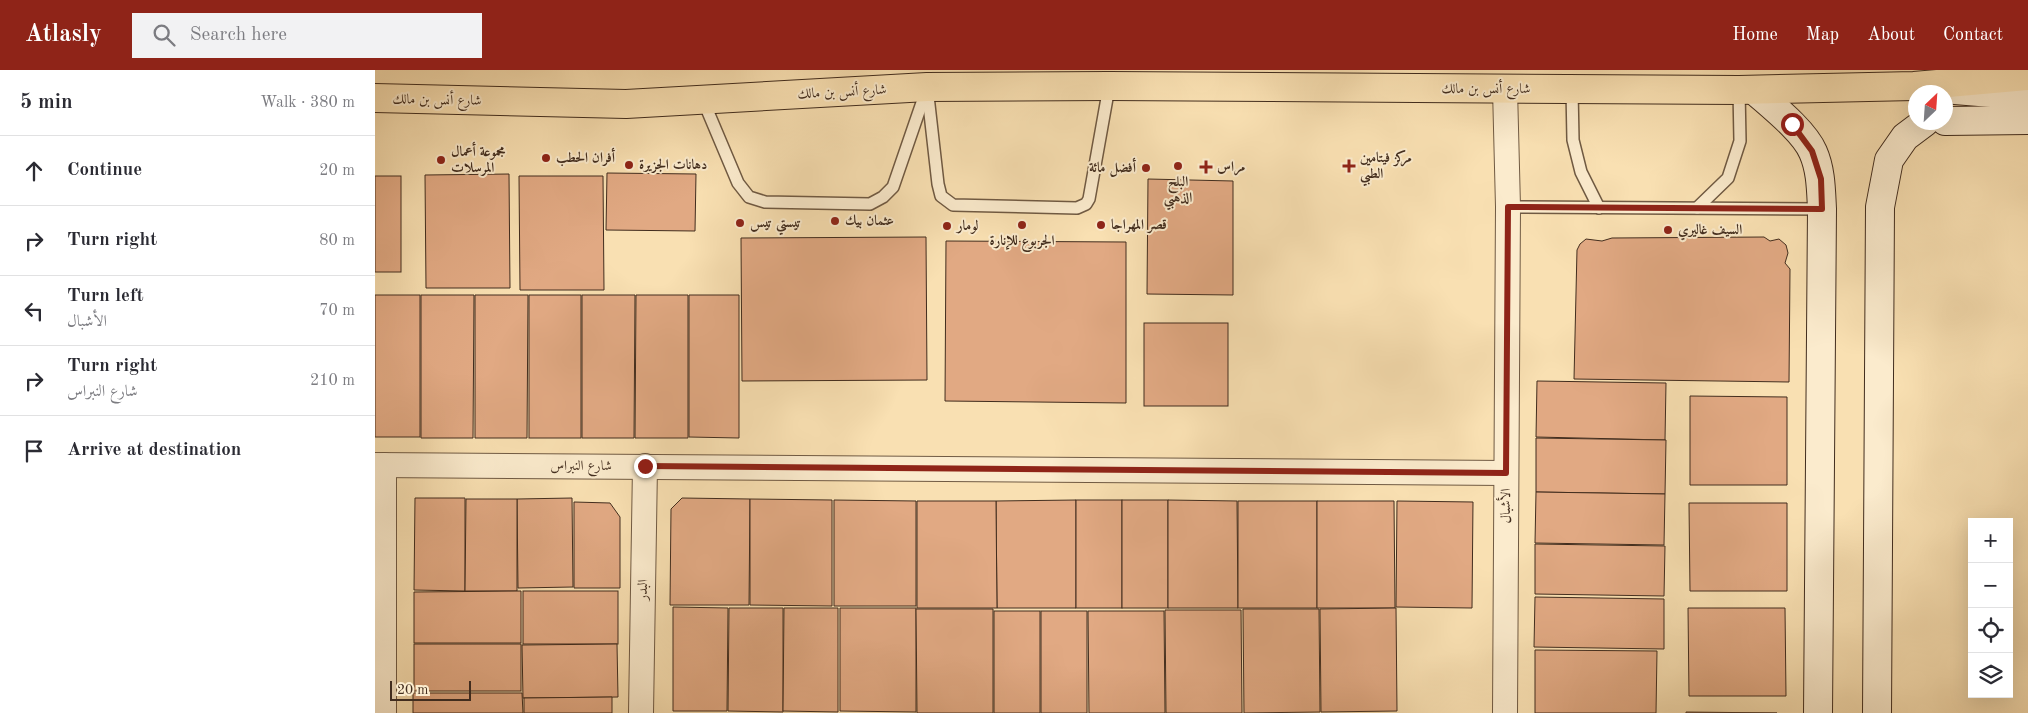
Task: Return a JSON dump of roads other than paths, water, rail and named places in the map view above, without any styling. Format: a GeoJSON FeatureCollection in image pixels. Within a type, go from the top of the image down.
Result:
{"type":"FeatureCollection","features":[{"type":"Feature","properties":{"kind":"main road","name":"شارع أنس بن مالك"},"geometry":{"type":"LineString","coordinates":[[1925,85],[2028,76]]}},
{"type":"Feature","properties":{"kind":"main road","name":"شارع أنس بن مالك"},"geometry":{"type":"LineString","coordinates":[[375,98],[626,104],[927,87],[1109,86],[1747,90],[1908,86]]}},
{"type":"Feature","properties":{"kind":"main road"},"geometry":{"type":"LineString","coordinates":[[375,88],[626,104]]}},
{"type":"Feature","properties":{"kind":"street","name":"الأشبال"},"geometry":{"type":"LineString","coordinates":[[1505,89],[1508,207],[1505,713]]}},
{"type":"Feature","properties":{"kind":"street"},"geometry":{"type":"LineString","coordinates":[[1953,89],[2028,96]]}},
{"type":"Feature","properties":{"kind":"street"},"geometry":{"type":"LineString","coordinates":[[1747,90],[1792,124],[1812,151],[1821,179],[1817,713]]}},
{"type":"Feature","properties":{"kind":"street"},"geometry":{"type":"LineString","coordinates":[[1953,121],[2028,120]]}},
{"type":"Feature","properties":{"kind":"street"},"geometry":{"type":"LineString","coordinates":[[1877,713],[1880,207],[1889,160],[1905,137],[1914,130]]}},
{"type":"Feature","properties":{"kind":"street"},"geometry":{"type":"LineString","coordinates":[[379,465],[384,713]]}},
{"type":"Feature","properties":{"kind":"street","name":"شارع النبراس"},"geometry":{"type":"LineString","coordinates":[[379,465],[1506,473]]}},
{"type":"Feature","properties":{"kind":"street","name":"البدر"},"geometry":{"type":"LineString","coordinates":[[641,713],[645,466]]}},
{"type":"Feature","properties":{"kind":"lane"},"geometry":{"type":"LineString","coordinates":[[927,87],[941,196],[953,205],[1077,208],[1086,204],[1089,199],[1109,86]]}},
{"type":"Feature","properties":{"kind":"lane"},"geometry":{"type":"LineString","coordinates":[[703,99],[738,183],[749,197],[765,202],[870,204],[883,197],[893,187],[927,87]]}},
{"type":"Feature","properties":{"kind":"lane"},"geometry":{"type":"LineString","coordinates":[[1572,90],[1573,140],[1581,172],[1599,208]]}},
{"type":"Feature","properties":{"kind":"lane"},"geometry":{"type":"LineString","coordinates":[[1697,208],[1728,178],[1741,141],[1747,90]]}},
{"type":"Feature","properties":{"kind":"lane"},"geometry":{"type":"LineString","coordinates":[[1508,207],[1822,209]]}},
{"type":"Feature","properties":{"kind":"place","name":"أفران الحطب"},"geometry":{"type":"Point","coordinates":[546,158]}},
{"type":"Feature","properties":{"kind":"place","name":"مجموعة أعمال المرسلات"},"geometry":{"type":"Point","coordinates":[441,160]}},
{"type":"Feature","properties":{"kind":"place","name":"دهانات الجزيرة"},"geometry":{"type":"Point","coordinates":[629,165]}},
{"type":"Feature","properties":{"kind":"place","name":"البلح الذهبي"},"geometry":{"type":"Point","coordinates":[1178,166]}},
{"type":"Feature","properties":{"kind":"place","name":"مركز فيتامين الطبي"},"geometry":{"type":"Point","coordinates":[1349,166]}},
{"type":"Feature","properties":{"kind":"place","name":"مراس"},"geometry":{"type":"Point","coordinates":[1206,167]}},
{"type":"Feature","properties":{"kind":"place","name":"أفضل مائة"},"geometry":{"type":"Point","coordinates":[1146,168]}},
{"type":"Feature","properties":{"kind":"place","name":"عثمان بيك"},"geometry":{"type":"Point","coordinates":[835,221]}},
{"type":"Feature","properties":{"kind":"place","name":"تيستي تيس"},"geometry":{"type":"Point","coordinates":[740,223]}},
{"type":"Feature","properties":{"kind":"place","name":"الجربوع للإنارة"},"geometry":{"type":"Point","coordinates":[1022,225]}},
{"type":"Feature","properties":{"kind":"place","name":"قصر المهراجا"},"geometry":{"type":"Point","coordinates":[1101,225]}},
{"type":"Feature","properties":{"kind":"place","name":"لومار"},"geometry":{"type":"Point","coordinates":[947,226]}},
{"type":"Feature","properties":{"kind":"place","name":"السيف غاليري"},"geometry":{"type":"Point","coordinates":[1668,230]}}]}
